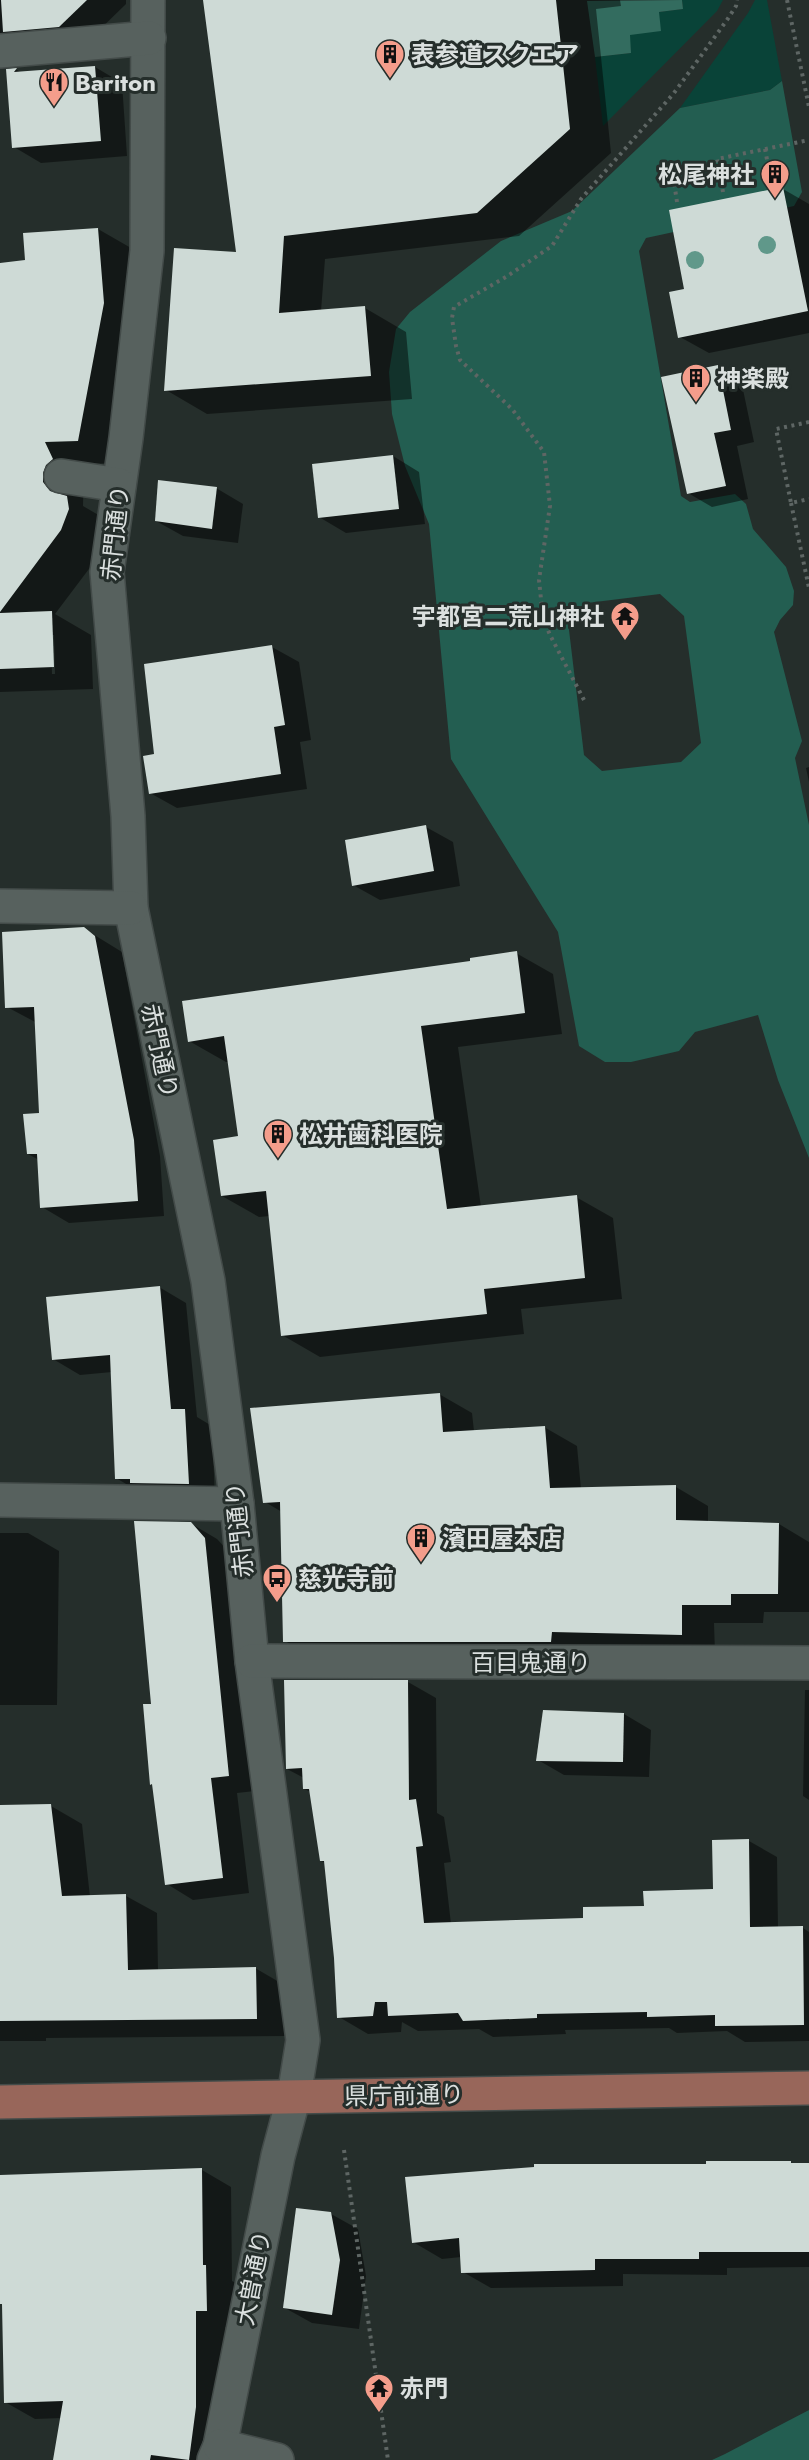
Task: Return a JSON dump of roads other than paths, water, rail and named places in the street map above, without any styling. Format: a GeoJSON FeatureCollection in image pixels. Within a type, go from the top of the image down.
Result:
{"type":"FeatureCollection","features":[{"type":"Feature","properties":{"kind":"main road","name":"県庁前通り"},"geometry":{"type":"LineString","coordinates":[[0,2102],[809,2088]]}},
{"type":"Feature","properties":{"kind":"street","name":"赤門通り"},"geometry":{"type":"LineString","coordinates":[[148,0],[147,251],[107,572],[128,816],[131,908],[208,1281],[237,1504],[252,1661],[303,2040],[294,2096]]}},
{"type":"Feature","properties":{"kind":"street"},"geometry":{"type":"LineString","coordinates":[[0,51],[149,38]]}},
{"type":"Feature","properties":{"kind":"street"},"geometry":{"type":"LineString","coordinates":[[61,476],[119,485]]}},
{"type":"Feature","properties":{"kind":"street"},"geometry":{"type":"LineString","coordinates":[[0,906],[131,908]]}},
{"type":"Feature","properties":{"kind":"street"},"geometry":{"type":"LineString","coordinates":[[0,1500],[237,1504]]}},
{"type":"Feature","properties":{"kind":"street","name":"百目鬼通り"},"geometry":{"type":"LineString","coordinates":[[252,1661],[809,1663]]}},
{"type":"Feature","properties":{"kind":"street","name":"大曽通り"},"geometry":{"type":"LineString","coordinates":[[217,2453],[278,2156],[294,2096]]}},
{"type":"Feature","properties":{"kind":"street"},"geometry":{"type":"LineString","coordinates":[[217,2453],[277,2460]]}},
{"type":"Feature","properties":{"kind":"place","name":"表参道スクエア"},"geometry":{"type":"Point","coordinates":[390,80]}},
{"type":"Feature","properties":{"kind":"place","name":"Bariton"},"geometry":{"type":"Point","coordinates":[54,108]}},
{"type":"Feature","properties":{"kind":"place","name":"松尾神社"},"geometry":{"type":"Point","coordinates":[775,200]}},
{"type":"Feature","properties":{"kind":"place","name":"神楽殿"},"geometry":{"type":"Point","coordinates":[696,404]}},
{"type":"Feature","properties":{"kind":"place","name":"宇都宮二荒山神社"},"geometry":{"type":"Point","coordinates":[625,642]}},
{"type":"Feature","properties":{"kind":"place","name":"松井歯科医院"},"geometry":{"type":"Point","coordinates":[278,1160]}},
{"type":"Feature","properties":{"kind":"place","name":"濱田屋本店"},"geometry":{"type":"Point","coordinates":[421,1564]}},
{"type":"Feature","properties":{"kind":"place","name":"慈光寺前"},"geometry":{"type":"Point","coordinates":[277,1604]}},
{"type":"Feature","properties":{"kind":"place","name":"赤門"},"geometry":{"type":"Point","coordinates":[379,2414]}}]}
